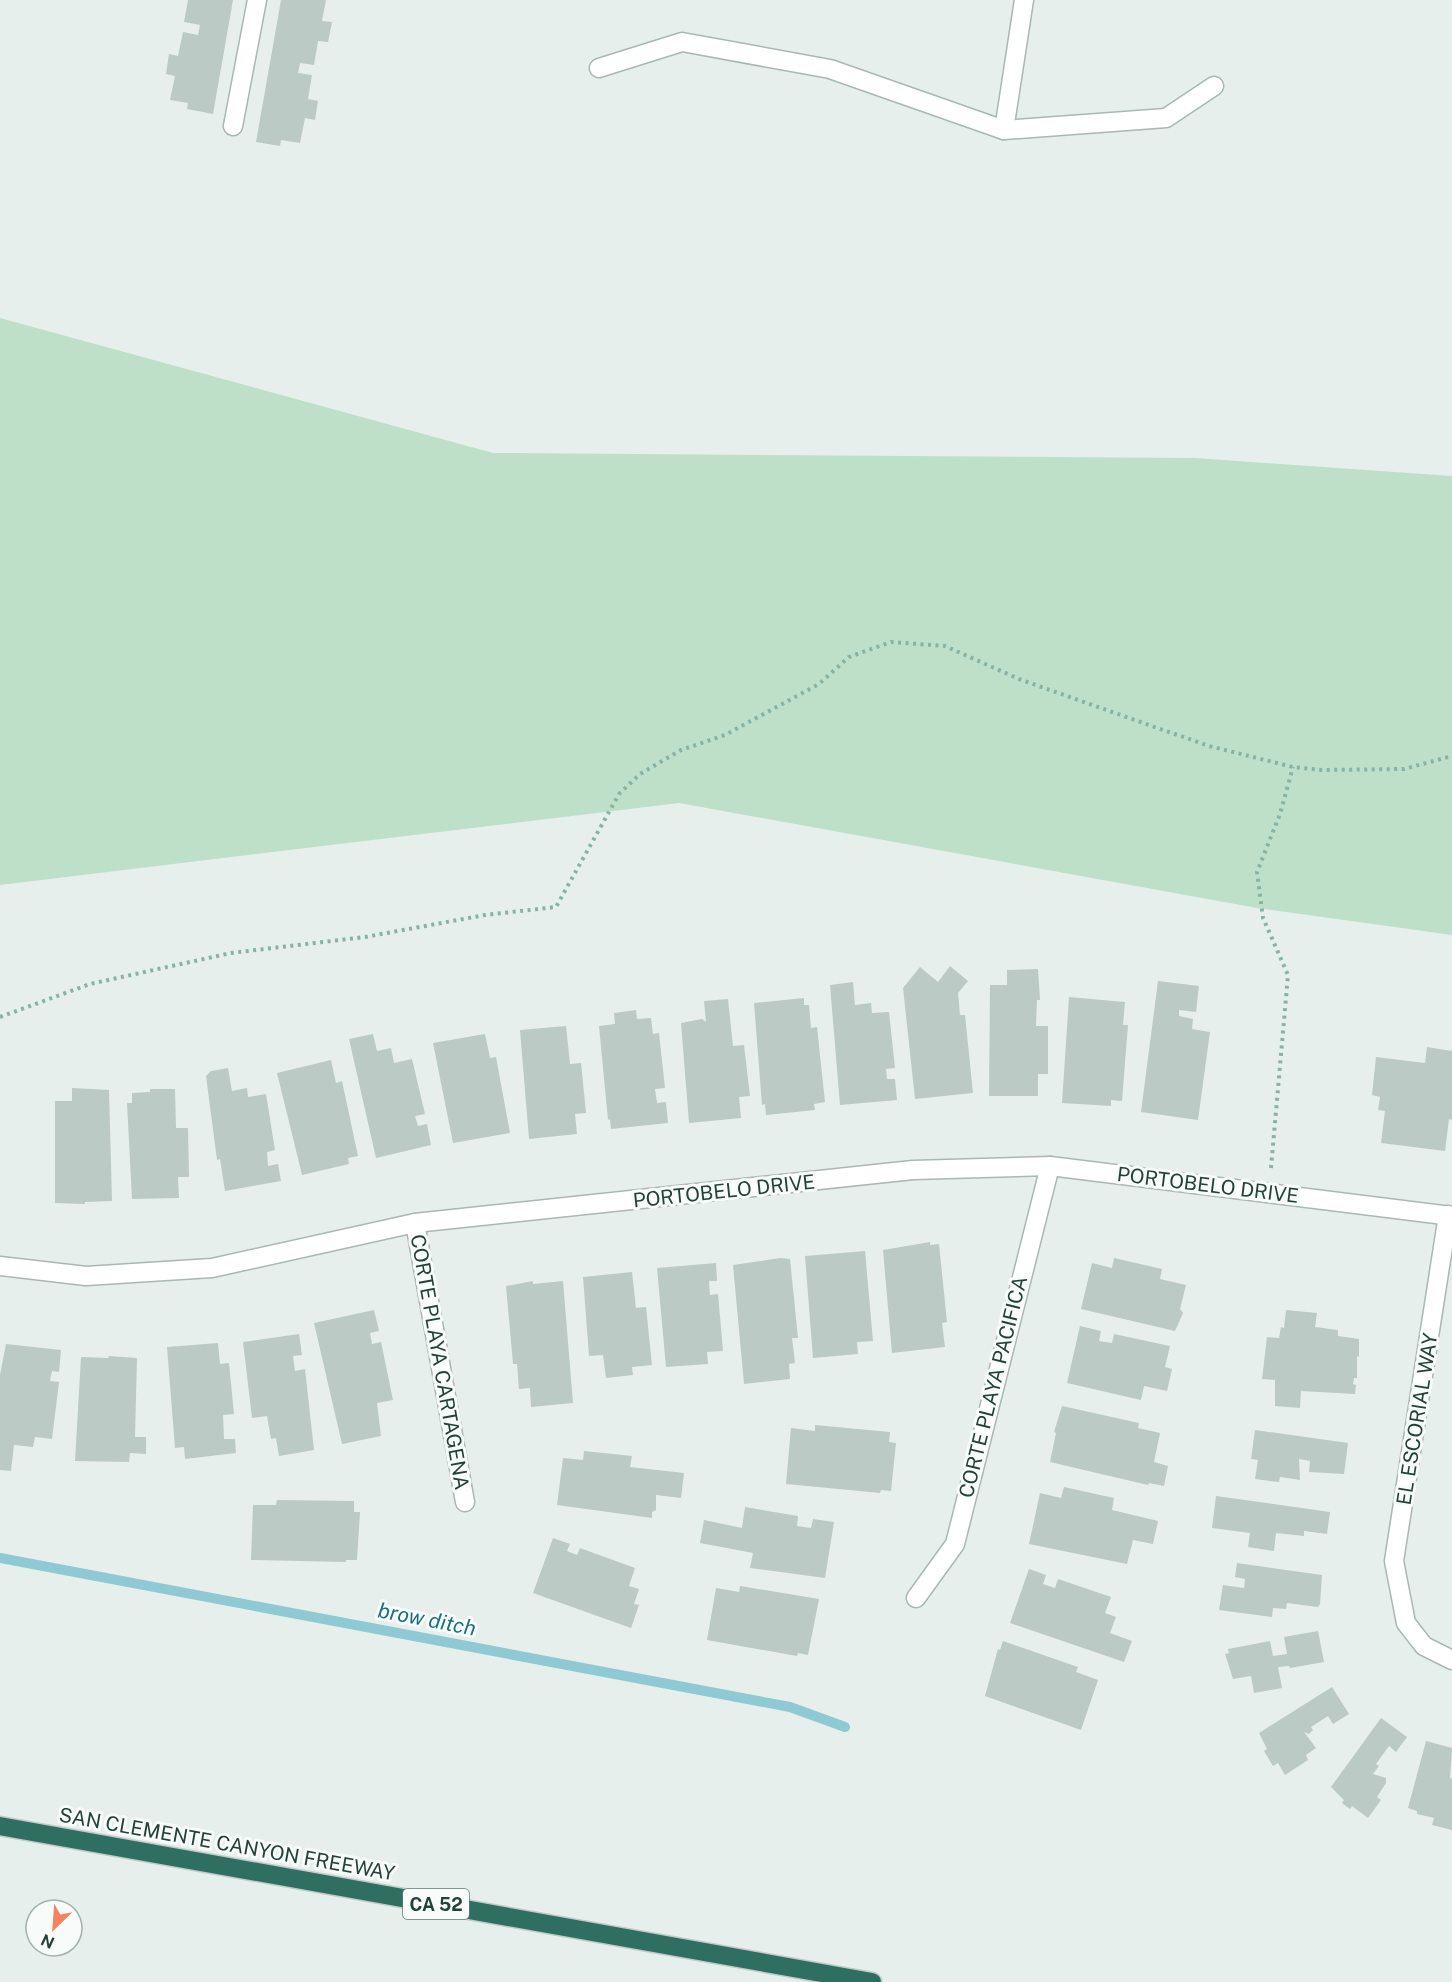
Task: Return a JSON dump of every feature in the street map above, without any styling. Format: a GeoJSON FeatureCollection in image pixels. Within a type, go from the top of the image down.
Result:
{"type":"FeatureCollection","features":[{"type":"Feature","properties":{"kind":"highway","name":"SAN CLEMENTE CANYON FREEWAY"},"geometry":{"type":"LineString","coordinates":[[0,1826],[872,1982]]}},
{"type":"Feature","properties":{"kind":"street"},"geometry":{"type":"LineString","coordinates":[[233,126],[256,0]]}},
{"type":"Feature","properties":{"kind":"street"},"geometry":{"type":"LineString","coordinates":[[1004,130],[1024,0]]}},
{"type":"Feature","properties":{"kind":"street"},"geometry":{"type":"LineString","coordinates":[[599,69],[682,42],[830,69],[1004,130],[1166,118],[1214,86]]}},
{"type":"Feature","properties":{"kind":"street","name":"PORTOBELO DRIVE"},"geometry":{"type":"LineString","coordinates":[[0,1266],[86,1276],[212,1268],[415,1223],[913,1170],[1050,1166],[1450,1215]]}},
{"type":"Feature","properties":{"kind":"street","name":"CORTE PLAYA PACIFICA"},"geometry":{"type":"LineString","coordinates":[[916,1598],[955,1544],[1050,1166]]}},
{"type":"Feature","properties":{"kind":"street","name":"EL ESCORIAL WAY"},"geometry":{"type":"LineString","coordinates":[[1450,1215],[1394,1561],[1406,1623],[1424,1646],[1452,1660]]}},
{"type":"Feature","properties":{"kind":"street","name":"CORTE PLAYA CARTAGENA"},"geometry":{"type":"LineString","coordinates":[[415,1223],[465,1502]]}},
{"type":"Feature","properties":{"kind":"path"},"geometry":{"type":"LineString","coordinates":[[0,1017],[90,984],[231,953],[365,937],[485,915],[556,907],[619,794],[640,774],[681,750],[725,735],[819,684],[849,657],[891,642],[945,646],[1019,679],[1209,746],[1293,767],[1404,769],[1452,756]]}},
{"type":"Feature","properties":{"kind":"path"},"geometry":{"type":"LineString","coordinates":[[1269,1192],[1288,975],[1263,918],[1257,872],[1280,814],[1293,767]]}},
{"type":"Feature","properties":{"kind":"green space"},"geometry":{"type":"Polygon","coordinates":[[[0,318],[493,453],[1195,458],[1452,476],[1452,935],[1257,908],[679,803],[0,885],[0,318]]]}},
{"type":"Feature","properties":{"kind":"building"},"geometry":{"type":"Polygon","coordinates":[[[188,0],[233,0],[213,114],[187,109],[188,103],[170,100],[175,76],[166,74],[169,54],[178,56],[183,32],[198,35],[200,25],[184,22],[188,0]]]}},
{"type":"Feature","properties":{"kind":"building"},"geometry":{"type":"Polygon","coordinates":[[[281,0],[326,0],[322,21],[332,22],[328,42],[318,41],[314,65],[300,63],[298,73],[312,75],[308,99],[318,101],[315,120],[305,118],[300,143],[281,140],[280,146],[256,142],[281,0]]]}},
{"type":"Feature","properties":{"kind":"building"},"geometry":{"type":"Polygon","coordinates":[[[950,966],[968,981],[958,993],[960,1015],[965,1015],[973,1093],[915,1099],[903,988],[920,967],[938,982],[950,966]]]}},
{"type":"Feature","properties":{"kind":"building"},"geometry":{"type":"Polygon","coordinates":[[[1038,969],[1040,1000],[1037,1000],[1036,1026],[1048,1026],[1048,1074],[1038,1074],[1038,1096],[989,1096],[990,985],[1007,985],[1007,970],[1038,969]]]}},
{"type":"Feature","properties":{"kind":"building"},"geometry":{"type":"Polygon","coordinates":[[[1158,981],[1199,986],[1196,1012],[1179,1010],[1179,1016],[1193,1019],[1192,1029],[1210,1032],[1198,1120],[1141,1112],[1158,981]]]}},
{"type":"Feature","properties":{"kind":"building"},"geometry":{"type":"Polygon","coordinates":[[[853,982],[855,1005],[871,1003],[872,1013],[889,1012],[895,1068],[886,1069],[887,1079],[895,1079],[897,1100],[840,1105],[830,985],[853,982]]]}},
{"type":"Feature","properties":{"kind":"building"},"geometry":{"type":"Polygon","coordinates":[[[1069,997],[1125,1002],[1123,1025],[1128,1025],[1122,1101],[1111,1100],[1111,1106],[1062,1103],[1069,997]]]}},
{"type":"Feature","properties":{"kind":"building"},"geometry":{"type":"Polygon","coordinates":[[[804,998],[804,1005],[809,1005],[811,1028],[817,1027],[825,1102],[814,1104],[815,1110],[766,1115],[765,1104],[762,1105],[754,1003],[804,998]]]}},
{"type":"Feature","properties":{"kind":"building"},"geometry":{"type":"Polygon","coordinates":[[[728,999],[733,1046],[744,1045],[750,1096],[739,1097],[741,1118],[689,1123],[681,1023],[702,1019],[706,1022],[704,1001],[728,999]]]}},
{"type":"Feature","properties":{"kind":"building"},"geometry":{"type":"Polygon","coordinates":[[[636,1010],[637,1019],[651,1018],[653,1034],[659,1033],[665,1088],[655,1089],[657,1103],[666,1102],[668,1123],[611,1129],[610,1119],[608,1120],[599,1026],[615,1024],[614,1013],[636,1010]]]}},
{"type":"Feature","properties":{"kind":"building"},"geometry":{"type":"Polygon","coordinates":[[[566,1026],[570,1064],[581,1063],[586,1113],[575,1114],[577,1134],[529,1139],[520,1030],[566,1026]]]}},
{"type":"Feature","properties":{"kind":"building"},"geometry":{"type":"Polygon","coordinates":[[[373,1034],[377,1051],[391,1048],[394,1063],[412,1059],[425,1114],[415,1116],[418,1126],[427,1124],[431,1145],[376,1158],[349,1039],[373,1034]]]}},
{"type":"Feature","properties":{"kind":"building"},"geometry":{"type":"Polygon","coordinates":[[[485,1034],[490,1058],[496,1057],[510,1133],[453,1143],[433,1043],[485,1034]]]}},
{"type":"Feature","properties":{"kind":"building"},"geometry":{"type":"Polygon","coordinates":[[[1427,1047],[1452,1051],[1452,1120],[1449,1119],[1445,1151],[1381,1143],[1385,1111],[1378,1110],[1380,1097],[1372,1095],[1376,1057],[1425,1063],[1427,1047]]]}},
{"type":"Feature","properties":{"kind":"building"},"geometry":{"type":"Polygon","coordinates":[[[331,1060],[336,1083],[342,1081],[358,1156],[348,1158],[349,1164],[302,1175],[277,1073],[331,1060]]]}},
{"type":"Feature","properties":{"kind":"building"},"geometry":{"type":"Polygon","coordinates":[[[228,1068],[232,1091],[247,1088],[248,1097],[266,1094],[275,1150],[267,1152],[268,1166],[278,1164],[281,1181],[225,1191],[220,1159],[217,1160],[206,1076],[211,1071],[228,1068]]]}},
{"type":"Feature","properties":{"kind":"building"},"geometry":{"type":"Polygon","coordinates":[[[72,1088],[109,1090],[112,1201],[85,1202],[85,1204],[55,1203],[55,1101],[72,1101],[72,1088]]]}},
{"type":"Feature","properties":{"kind":"building"},"geometry":{"type":"Polygon","coordinates":[[[150,1089],[175,1089],[176,1128],[188,1128],[189,1177],[178,1177],[179,1198],[132,1199],[127,1103],[132,1103],[132,1093],[150,1092],[150,1089]]]}},
{"type":"Feature","properties":{"kind":"building"},"geometry":{"type":"Polygon","coordinates":[[[930,1242],[930,1245],[939,1244],[947,1322],[942,1323],[945,1347],[892,1353],[883,1250],[930,1242]]]}},
{"type":"Feature","properties":{"kind":"building"},"geometry":{"type":"Polygon","coordinates":[[[865,1251],[873,1341],[857,1342],[858,1354],[813,1358],[805,1256],[865,1251]]]}},
{"type":"Feature","properties":{"kind":"building"},"geometry":{"type":"Polygon","coordinates":[[[780,1258],[790,1259],[798,1338],[792,1338],[795,1363],[789,1364],[790,1379],[744,1384],[733,1265],[780,1258]]]}},
{"type":"Feature","properties":{"kind":"building"},"geometry":{"type":"Polygon","coordinates":[[[1114,1258],[1162,1269],[1160,1279],[1186,1285],[1180,1309],[1183,1313],[1175,1331],[1081,1309],[1092,1263],[1112,1268],[1114,1258]]]}},
{"type":"Feature","properties":{"kind":"building"},"geometry":{"type":"Polygon","coordinates":[[[716,1263],[717,1281],[709,1281],[710,1295],[718,1294],[723,1351],[707,1352],[708,1364],[666,1367],[657,1268],[716,1263]]]}},
{"type":"Feature","properties":{"kind":"building"},"geometry":{"type":"Polygon","coordinates":[[[632,1272],[636,1308],[646,1307],[652,1365],[632,1367],[633,1375],[606,1378],[603,1355],[589,1356],[583,1277],[632,1272]]]}},
{"type":"Feature","properties":{"kind":"building"},"geometry":{"type":"Polygon","coordinates":[[[533,1281],[533,1284],[563,1281],[573,1403],[531,1407],[530,1388],[519,1389],[517,1364],[513,1364],[506,1286],[533,1281]]]}},
{"type":"Feature","properties":{"kind":"building"},"geometry":{"type":"Polygon","coordinates":[[[374,1310],[379,1331],[370,1333],[372,1344],[381,1342],[393,1400],[377,1403],[381,1436],[342,1444],[314,1323],[374,1310]]]}},
{"type":"Feature","properties":{"kind":"building"},"geometry":{"type":"Polygon","coordinates":[[[1286,1310],[1317,1313],[1315,1327],[1338,1330],[1338,1336],[1359,1339],[1357,1378],[1354,1378],[1353,1384],[1356,1385],[1355,1394],[1301,1391],[1300,1408],[1275,1406],[1275,1380],[1262,1379],[1267,1337],[1279,1338],[1281,1327],[1284,1328],[1286,1310]]]}},
{"type":"Feature","properties":{"kind":"building"},"geometry":{"type":"Polygon","coordinates":[[[1080,1326],[1101,1331],[1099,1341],[1112,1343],[1114,1334],[1170,1346],[1165,1367],[1172,1369],[1167,1391],[1144,1386],[1141,1400],[1067,1383],[1080,1326]]]}},
{"type":"Feature","properties":{"kind":"building"},"geometry":{"type":"Polygon","coordinates":[[[299,1334],[302,1355],[293,1356],[295,1371],[305,1369],[314,1450],[279,1456],[276,1438],[271,1439],[267,1416],[252,1418],[243,1342],[299,1334]]]}},
{"type":"Feature","properties":{"kind":"building"},"geometry":{"type":"Polygon","coordinates":[[[218,1343],[220,1364],[229,1363],[234,1414],[223,1415],[224,1439],[235,1439],[236,1453],[185,1459],[184,1447],[175,1448],[167,1347],[218,1343]]]}},
{"type":"Feature","properties":{"kind":"building"},"geometry":{"type":"Polygon","coordinates":[[[6,1344],[61,1350],[59,1372],[52,1371],[50,1381],[59,1382],[52,1439],[35,1437],[33,1447],[14,1445],[11,1471],[0,1470],[0,1375],[6,1344]]]}},
{"type":"Feature","properties":{"kind":"building"},"geometry":{"type":"Polygon","coordinates":[[[108,1356],[137,1358],[135,1437],[146,1437],[146,1454],[130,1453],[129,1462],[75,1461],[81,1357],[109,1358],[108,1356]]]}},
{"type":"Feature","properties":{"kind":"building"},"geometry":{"type":"Polygon","coordinates":[[[1062,1406],[1139,1423],[1138,1428],[1160,1433],[1154,1462],[1168,1466],[1164,1486],[1149,1483],[1148,1485],[1050,1462],[1056,1433],[1054,1432],[1062,1406]]]}},
{"type":"Feature","properties":{"kind":"building"},"geometry":{"type":"Polygon","coordinates":[[[815,1425],[890,1432],[889,1442],[896,1443],[891,1491],[881,1490],[880,1493],[786,1484],[791,1428],[815,1431],[815,1425]]]}},
{"type":"Feature","properties":{"kind":"building"},"geometry":{"type":"Polygon","coordinates":[[[1255,1430],[1348,1443],[1344,1474],[1309,1472],[1310,1461],[1299,1459],[1300,1480],[1280,1477],[1279,1482],[1255,1479],[1258,1460],[1251,1459],[1255,1430]]]}},
{"type":"Feature","properties":{"kind":"building"},"geometry":{"type":"Polygon","coordinates":[[[584,1451],[632,1456],[630,1467],[684,1473],[681,1498],[656,1495],[656,1510],[652,1512],[652,1518],[557,1505],[563,1458],[583,1460],[584,1451]]]}},
{"type":"Feature","properties":{"kind":"building"},"geometry":{"type":"Polygon","coordinates":[[[1064,1487],[1114,1498],[1112,1510],[1158,1521],[1153,1544],[1133,1540],[1127,1564],[1029,1544],[1040,1493],[1061,1498],[1064,1487]]]}},
{"type":"Feature","properties":{"kind":"building"},"geometry":{"type":"Polygon","coordinates":[[[1216,1496],[1330,1512],[1327,1534],[1304,1531],[1304,1536],[1276,1533],[1274,1551],[1248,1547],[1250,1533],[1212,1528],[1216,1496]]]}},
{"type":"Feature","properties":{"kind":"building"},"geometry":{"type":"Polygon","coordinates":[[[277,1500],[354,1501],[354,1512],[360,1512],[357,1560],[346,1560],[346,1562],[251,1560],[253,1505],[276,1505],[277,1500]]]}},
{"type":"Feature","properties":{"kind":"building"},"geometry":{"type":"Polygon","coordinates":[[[745,1507],[798,1516],[797,1526],[811,1528],[813,1519],[834,1522],[825,1578],[750,1568],[753,1553],[700,1543],[704,1520],[742,1528],[745,1507]]]}},
{"type":"Feature","properties":{"kind":"building"},"geometry":{"type":"Polygon","coordinates":[[[553,1538],[570,1544],[567,1551],[577,1555],[580,1548],[635,1568],[629,1586],[639,1589],[634,1604],[639,1605],[631,1628],[533,1593],[553,1538]]]}},
{"type":"Feature","properties":{"kind":"building"},"geometry":{"type":"Polygon","coordinates":[[[1237,1563],[1322,1575],[1320,1604],[1318,1607],[1287,1603],[1286,1609],[1273,1608],[1272,1617],[1219,1610],[1223,1585],[1244,1588],[1245,1579],[1235,1577],[1237,1563]]]}},
{"type":"Feature","properties":{"kind":"building"},"geometry":{"type":"Polygon","coordinates":[[[1029,1569],[1046,1575],[1043,1584],[1055,1588],[1058,1579],[1111,1597],[1105,1613],[1116,1617],[1110,1633],[1132,1641],[1124,1662],[1010,1623],[1029,1569]]]}},
{"type":"Feature","properties":{"kind":"building"},"geometry":{"type":"Polygon","coordinates":[[[740,1586],[819,1599],[808,1655],[798,1653],[797,1656],[707,1640],[716,1588],[739,1592],[740,1586]]]}},
{"type":"Feature","properties":{"kind":"building"},"geometry":{"type":"Polygon","coordinates":[[[1318,1631],[1324,1662],[1290,1668],[1289,1666],[1278,1667],[1282,1688],[1254,1693],[1251,1676],[1233,1679],[1225,1654],[1229,1653],[1228,1649],[1270,1641],[1273,1656],[1287,1654],[1284,1637],[1318,1631]]]}},
{"type":"Feature","properties":{"kind":"building"},"geometry":{"type":"Polygon","coordinates":[[[1003,1641],[1078,1667],[1076,1672],[1098,1680],[1081,1730],[985,1696],[998,1649],[1000,1650],[1003,1641]]]}},
{"type":"Feature","properties":{"kind":"building"},"geometry":{"type":"Polygon","coordinates":[[[1332,1687],[1349,1714],[1333,1724],[1328,1716],[1311,1727],[1313,1730],[1309,1734],[1304,1732],[1316,1748],[1306,1755],[1308,1760],[1285,1775],[1278,1763],[1273,1766],[1264,1751],[1267,1749],[1259,1733],[1332,1687]]]}},
{"type":"Feature","properties":{"kind":"building"},"geometry":{"type":"Polygon","coordinates":[[[1381,1718],[1407,1737],[1396,1752],[1389,1746],[1376,1764],[1379,1766],[1373,1774],[1386,1778],[1386,1783],[1377,1797],[1381,1800],[1368,1818],[1352,1806],[1350,1809],[1342,1803],[1344,1800],[1331,1787],[1381,1718]]]}},
{"type":"Feature","properties":{"kind":"building"},"geometry":{"type":"Polygon","coordinates":[[[1426,1741],[1452,1748],[1450,1778],[1452,1779],[1452,1830],[1432,1825],[1434,1818],[1417,1814],[1417,1811],[1408,1808],[1426,1741]]]}},
{"type":"Feature","properties":{"kind":"waterway","name":"brow ditch"},"geometry":{"type":"LineString","coordinates":[[0,1558],[790,1707],[845,1727]]}}]}
